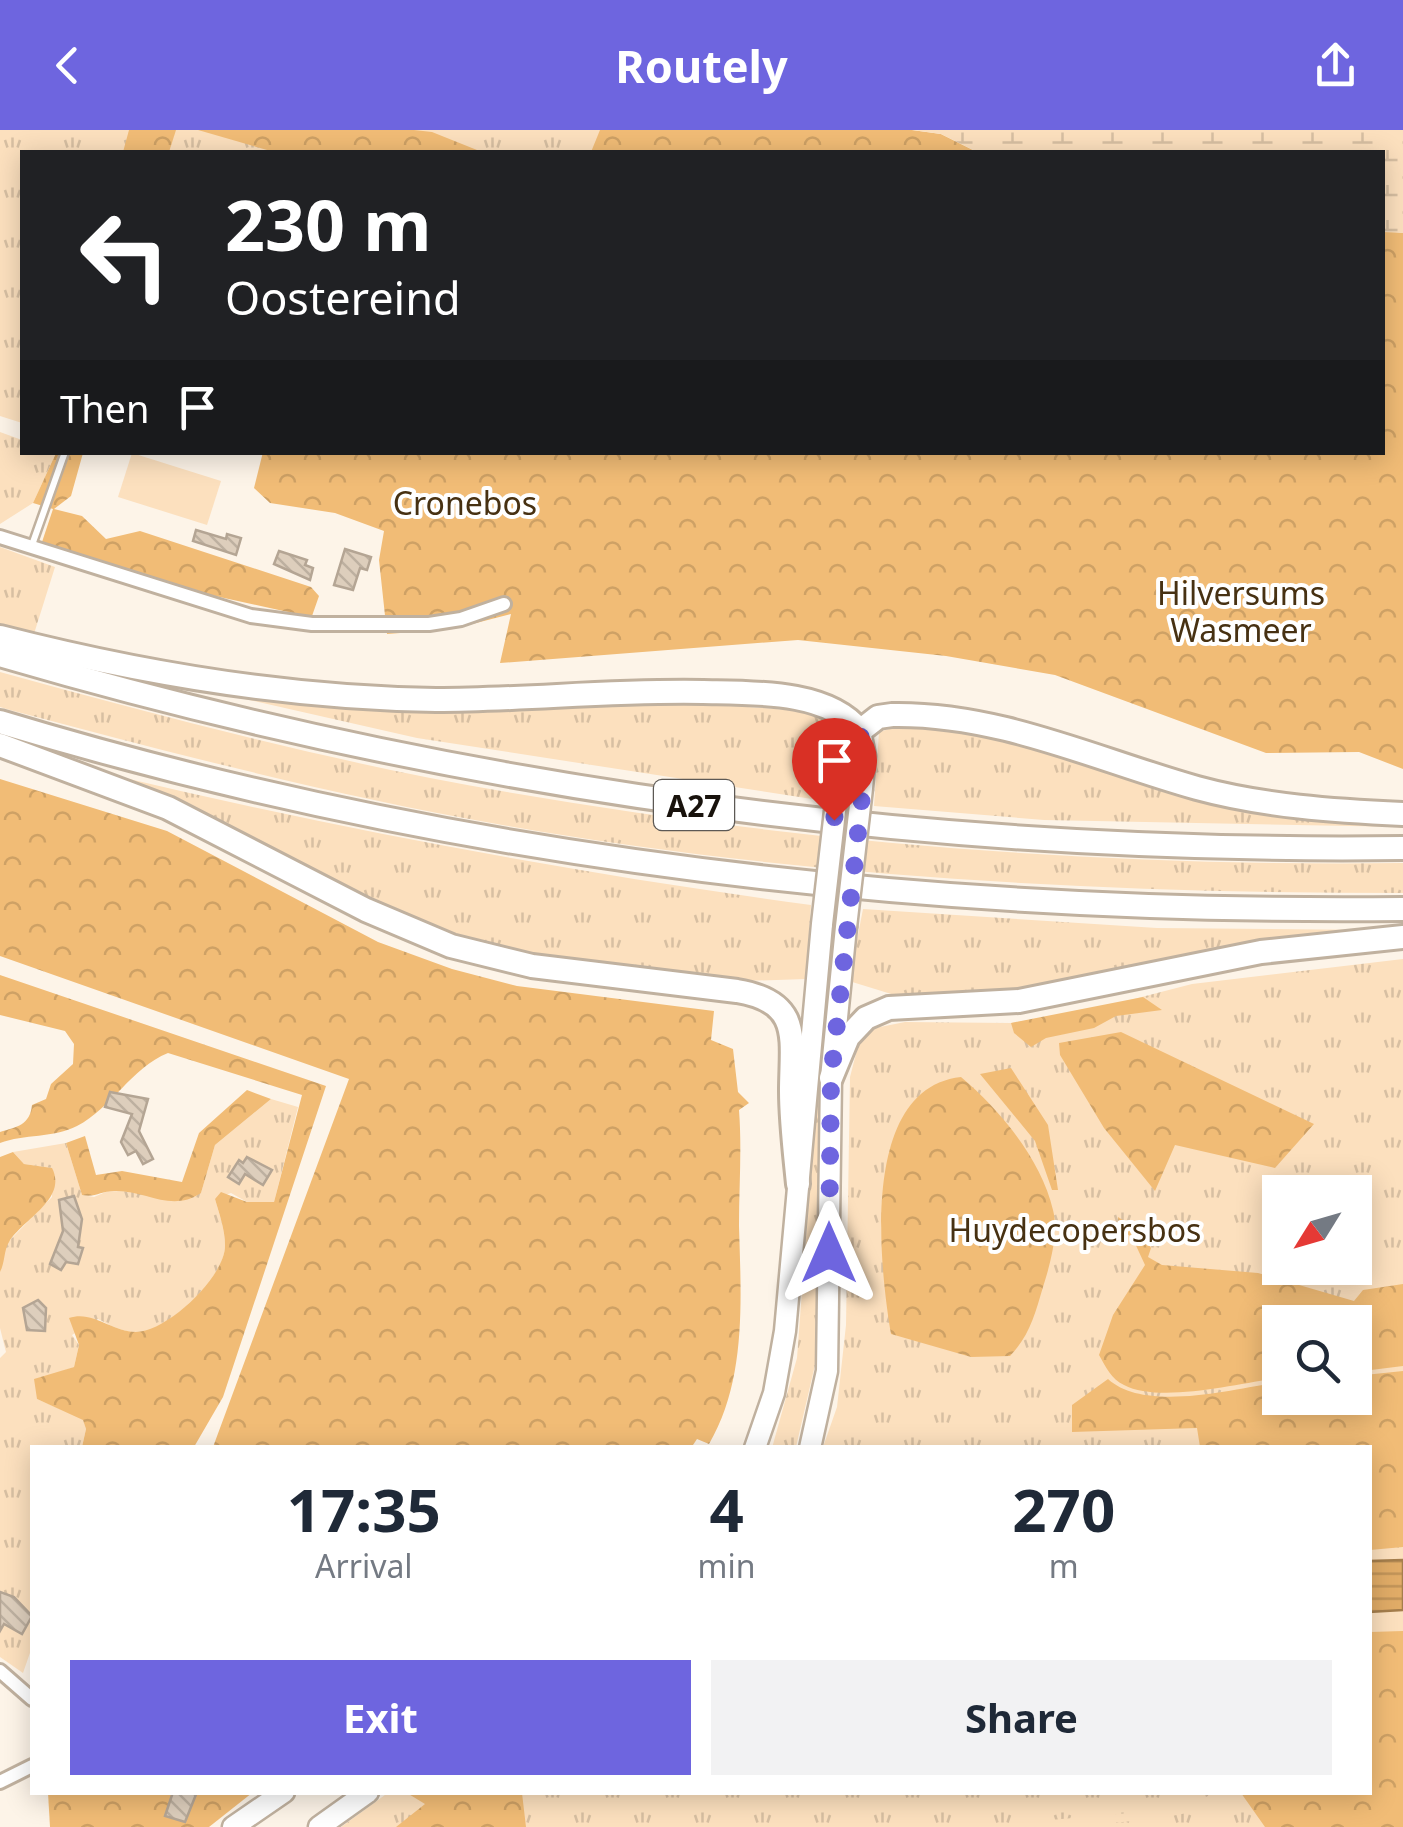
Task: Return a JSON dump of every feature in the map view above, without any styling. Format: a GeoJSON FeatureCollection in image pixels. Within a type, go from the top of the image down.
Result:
{"type":"FeatureCollection","features":[{"type":"Feature","properties":{"kind":"highway"},"geometry":{"type":"LineString","coordinates":[[0,637],[160,674],[250,688],[437,700],[720,692],[828,705],[860,731],[878,718],[892,714],[992,726],[1063,744],[1220,794],[1403,814]]}},
{"type":"Feature","properties":{"kind":"highway","name":"A27"},"geometry":{"type":"LineString","coordinates":[[0,655],[218,715],[363,748],[598,792],[876,828],[991,837],[1134,844],[1403,848]]}},
{"type":"Feature","properties":{"kind":"highway","name":"A27"},"geometry":{"type":"LineString","coordinates":[[0,722],[308,801],[490,838],[654,863],[870,889],[1014,900],[1403,909]]}},
{"type":"Feature","properties":{"kind":"highway"},"geometry":{"type":"LineString","coordinates":[[0,745],[168,808],[366,910],[452,946],[532,966],[737,992],[770,1001],[793,1033],[791,1092],[798,1184]]}},
{"type":"Feature","properties":{"kind":"highway"},"geometry":{"type":"LineString","coordinates":[[831,1078],[848,1037],[866,1018],[889,1008],[972,1006],[1047,998],[1261,952],[1403,937]]}},
{"type":"Feature","properties":{"kind":"main road"},"geometry":{"type":"LineString","coordinates":[[755,1445],[774,1393],[785,1331],[838,785],[846,749],[860,731]]}},
{"type":"Feature","properties":{"kind":"main road"},"geometry":{"type":"LineString","coordinates":[[811,1445],[821,1410],[831,1317],[831,1078],[865,756],[860,731]]}},
{"type":"Feature","properties":{"kind":"main road"},"geometry":{"type":"LineString","coordinates":[[234,1827],[280,1795]]}},
{"type":"Feature","properties":{"kind":"main road"},"geometry":{"type":"LineString","coordinates":[[319,1827],[364,1795]]}},
{"type":"Feature","properties":{"kind":"street"},"geometry":{"type":"LineString","coordinates":[[0,537],[251,616],[312,624],[429,624],[476,615],[504,604]]}},
{"type":"Feature","properties":{"kind":"street"},"geometry":{"type":"LineString","coordinates":[[0,1672],[30,1697]]}},
{"type":"Feature","properties":{"kind":"street"},"geometry":{"type":"LineString","coordinates":[[0,1782],[30,1767]]}},
{"type":"Feature","properties":{"kind":"lane"},"geometry":{"type":"LineString","coordinates":[[32,548],[64,455]]}},
{"type":"Feature","properties":{"kind":"green space"},"geometry":{"type":"Polygon","coordinates":[[[0,130],[654,130],[647,150],[20,150],[20,422],[0,416],[0,130]]]}},
{"type":"Feature","properties":{"kind":"green space"},"geometry":{"type":"Polygon","coordinates":[[[129,130],[176,130],[170,150],[124,150],[129,130]]]}},
{"type":"Feature","properties":{"kind":"green space"},"geometry":{"type":"Polygon","coordinates":[[[198,130],[414,130],[432,132],[477,150],[267,150],[198,130]]]}},
{"type":"Feature","properties":{"kind":"green space"},"geometry":{"type":"Polygon","coordinates":[[[600,130],[912,130],[941,134],[973,150],[592,150],[600,130]]]}},
{"type":"Feature","properties":{"kind":"green space"},"geometry":{"type":"Polygon","coordinates":[[[912,130],[1403,130],[1403,233],[1385,232],[1385,150],[973,150],[941,134],[912,130]]]}},
{"type":"Feature","properties":{"kind":"green space","name":"Hilversums Wasmeer"},"geometry":{"type":"Polygon","coordinates":[[[1385,232],[1403,233],[1403,769],[1359,752],[1266,753],[1055,675],[946,656],[798,640],[500,663],[511,614],[453,629],[387,634],[379,560],[384,531],[335,513],[270,503],[254,488],[262,455],[1385,455],[1385,232]]]}},
{"type":"Feature","properties":{"kind":"green space"},"geometry":{"type":"Polygon","coordinates":[[[0,432],[20,439],[20,455],[55,455],[33,503],[0,524],[0,432]]]}},
{"type":"Feature","properties":{"kind":"green space"},"geometry":{"type":"Polygon","coordinates":[[[55,455],[82,455],[71,496],[54,509],[82,516],[106,539],[140,531],[311,587],[319,596],[312,616],[206,594],[41,545],[53,509],[33,503],[55,455]]]}},
{"type":"Feature","properties":{"kind":"green space"},"geometry":{"type":"Polygon","coordinates":[[[131,455],[221,481],[207,525],[118,497],[131,455]]]}},
{"type":"Feature","properties":{"kind":"green space"},"geometry":{"type":"Polygon","coordinates":[[[0,547],[55,567],[33,637],[0,626],[0,547]]]}},
{"type":"Feature","properties":{"kind":"green space"},"geometry":{"type":"Polygon","coordinates":[[[0,672],[315,753],[618,810],[841,838],[1066,856],[1403,863],[1403,893],[1176,890],[949,878],[610,842],[313,787],[10,710],[0,707],[0,672]]]}},
{"type":"Feature","properties":{"kind":"green space"},"geometry":{"type":"Polygon","coordinates":[[[192,687],[411,712],[702,703],[807,713],[838,732],[825,801],[417,738],[192,687]]]}},
{"type":"Feature","properties":{"kind":"green space"},"geometry":{"type":"Polygon","coordinates":[[[906,724],[986,735],[1403,818],[1403,827],[1044,820],[874,806],[879,732],[906,724]]]}},
{"type":"Feature","properties":{"kind":"green space"},"geometry":{"type":"Polygon","coordinates":[[[112,775],[460,849],[811,905],[806,979],[714,982],[594,968],[487,946],[425,927],[233,828],[112,775]]]}},
{"type":"Feature","properties":{"kind":"green space"},"geometry":{"type":"Polygon","coordinates":[[[0,779],[167,831],[378,942],[452,969],[517,986],[714,1011],[711,1040],[733,1049],[738,1092],[749,1103],[739,1110],[740,1281],[736,1366],[721,1419],[709,1444],[697,1439],[693,1445],[214,1445],[349,1079],[0,956],[0,779]]]}},
{"type":"Feature","properties":{"kind":"green space"},"geometry":{"type":"Polygon","coordinates":[[[863,909],[1157,928],[1376,930],[1059,990],[901,997],[849,981],[863,909]]]}},
{"type":"Feature","properties":{"kind":"green space","name":"Huydecopersbos"},"geometry":{"type":"Polygon","coordinates":[[[1403,959],[1403,1827],[341,1827],[385,1795],[1372,1795],[1372,1445],[824,1445],[837,1407],[846,1325],[850,1077],[858,1046],[875,1028],[905,1022],[1011,1023],[1099,1008],[1192,984],[1403,959]]]}},
{"type":"Feature","properties":{"kind":"green space"},"geometry":{"type":"Polygon","coordinates":[[[0,975],[326,1086],[223,1397],[195,1445],[82,1445],[86,1429],[83,1420],[37,1399],[34,1379],[74,1367],[79,1345],[69,1318],[86,1317],[136,1332],[163,1323],[192,1300],[223,1258],[224,1233],[215,1199],[221,1192],[247,1202],[274,1202],[302,1095],[168,1053],[143,1068],[101,1109],[77,1126],[0,1143],[0,1132],[25,1121],[32,1105],[46,1099],[51,1084],[73,1064],[74,1044],[65,1031],[0,1015],[0,975]]]}},
{"type":"Feature","properties":{"kind":"green space"},"geometry":{"type":"Polygon","coordinates":[[[824,995],[830,996],[820,1106],[815,1365],[796,1445],[773,1445],[797,1358],[824,995]]]}},
{"type":"Feature","properties":{"kind":"green space"},"geometry":{"type":"Polygon","coordinates":[[[1143,997],[1162,1010],[1116,1016],[1094,1028],[1046,1038],[1031,1047],[1014,1033],[1011,1023],[1143,997]]]}},
{"type":"Feature","properties":{"kind":"green space"},"geometry":{"type":"Polygon","coordinates":[[[1121,1032],[1314,1124],[1275,1168],[1175,1145],[1155,1191],[1104,1128],[1060,1055],[1059,1043],[1121,1032]]]}},
{"type":"Feature","properties":{"kind":"green space"},"geometry":{"type":"Polygon","coordinates":[[[1011,1068],[1048,1125],[1058,1190],[1052,1190],[1035,1141],[980,1074],[1011,1068]]]}},
{"type":"Feature","properties":{"kind":"green space"},"geometry":{"type":"Polygon","coordinates":[[[961,1077],[990,1105],[1029,1154],[1055,1219],[1051,1259],[1031,1324],[1010,1356],[971,1357],[891,1334],[881,1224],[891,1144],[906,1112],[929,1088],[961,1077]]]}},
{"type":"Feature","properties":{"kind":"green space"},"geometry":{"type":"Polygon","coordinates":[[[247,1090],[271,1099],[215,1145],[201,1193],[179,1201],[126,1192],[82,1195],[66,1143],[85,1136],[96,1175],[122,1171],[182,1182],[199,1133],[247,1090]]]}},
{"type":"Feature","properties":{"kind":"green space"},"geometry":{"type":"Polygon","coordinates":[[[271,1099],[298,1107],[274,1202],[247,1202],[231,1193],[215,1199],[224,1233],[223,1257],[198,1295],[173,1317],[144,1332],[130,1332],[98,1319],[72,1335],[79,1345],[74,1367],[57,1373],[37,1399],[83,1419],[86,1429],[82,1445],[30,1445],[30,1653],[23,1673],[0,1657],[0,1358],[6,1352],[0,1328],[0,1272],[6,1244],[52,1197],[51,1168],[24,1164],[13,1152],[66,1143],[82,1195],[94,1197],[108,1191],[201,1193],[215,1145],[271,1099]]]}},
{"type":"Feature","properties":{"kind":"green space"},"geometry":{"type":"Polygon","coordinates":[[[13,1152],[24,1164],[52,1168],[54,1189],[42,1208],[9,1242],[0,1272],[0,1157],[13,1152]]]}},
{"type":"Feature","properties":{"kind":"green space"},"geometry":{"type":"Polygon","coordinates":[[[1118,1217],[1140,1231],[1151,1248],[1148,1257],[1162,1265],[1258,1273],[1262,1274],[1262,1285],[1299,1285],[1354,1301],[1363,1290],[1403,1284],[1403,1366],[1372,1370],[1372,1305],[1262,1305],[1262,1381],[1158,1393],[1124,1385],[1112,1376],[1099,1355],[1113,1315],[1145,1265],[1132,1237],[1119,1229],[1118,1217]]]}},
{"type":"Feature","properties":{"kind":"green space"},"geometry":{"type":"Polygon","coordinates":[[[1403,1371],[1403,1547],[1372,1550],[1372,1445],[1200,1445],[1197,1428],[1072,1432],[1072,1405],[1108,1379],[1144,1395],[1215,1393],[1262,1385],[1262,1415],[1372,1415],[1372,1374],[1403,1371]]]}},
{"type":"Feature","properties":{"kind":"green space"},"geometry":{"type":"Polygon","coordinates":[[[1403,1631],[1403,1827],[1265,1827],[1242,1795],[1372,1795],[1372,1632],[1403,1631]]]}},
{"type":"Feature","properties":{"kind":"green space"},"geometry":{"type":"Polygon","coordinates":[[[48,1795],[249,1795],[209,1827],[50,1827],[48,1795]]]}},
{"type":"Feature","properties":{"kind":"green space"},"geometry":{"type":"Polygon","coordinates":[[[410,1795],[522,1795],[526,1827],[396,1827],[425,1804],[410,1795]]]}},
{"type":"Feature","properties":{"kind":"green space"},"geometry":{"type":"Polygon","coordinates":[[[1210,1795],[1231,1795],[1188,1813],[1152,1819],[971,1827],[1186,1808],[1210,1795]]]}},
{"type":"Feature","properties":{"kind":"shaded area"},"geometry":{"type":"Polygon","coordinates":[[[1403,1560],[1403,1610],[1372,1612],[1372,1561],[1403,1560]]]}},
{"type":"Feature","properties":{"kind":"building"},"geometry":{"type":"Polygon","coordinates":[[[196,530],[226,539],[227,534],[241,538],[236,555],[193,541],[196,530]]]}},
{"type":"Feature","properties":{"kind":"building"},"geometry":{"type":"Polygon","coordinates":[[[345,549],[371,557],[367,570],[360,568],[353,590],[334,585],[345,549]]]}},
{"type":"Feature","properties":{"kind":"building"},"geometry":{"type":"Polygon","coordinates":[[[279,551],[307,560],[305,565],[313,568],[310,580],[274,564],[279,551]]]}},
{"type":"Feature","properties":{"kind":"building"},"geometry":{"type":"Polygon","coordinates":[[[110,1092],[148,1099],[139,1131],[153,1159],[143,1164],[136,1151],[128,1155],[121,1142],[132,1114],[105,1107],[110,1092]]]}},
{"type":"Feature","properties":{"kind":"building"},"geometry":{"type":"Polygon","coordinates":[[[247,1157],[272,1170],[263,1185],[245,1174],[239,1184],[228,1177],[239,1160],[243,1163],[247,1157]]]}},
{"type":"Feature","properties":{"kind":"building"},"geometry":{"type":"Polygon","coordinates":[[[74,1196],[82,1219],[78,1247],[83,1248],[78,1264],[66,1262],[61,1270],[50,1264],[63,1231],[59,1200],[74,1196]]]}},
{"type":"Feature","properties":{"kind":"building"},"geometry":{"type":"Polygon","coordinates":[[[38,1300],[46,1308],[45,1331],[27,1330],[23,1308],[38,1300]]]}},
{"type":"Feature","properties":{"kind":"building"},"geometry":{"type":"Polygon","coordinates":[[[0,1592],[14,1597],[30,1614],[30,1620],[22,1634],[4,1624],[0,1631],[0,1592]]]}},
{"type":"Feature","properties":{"kind":"building"},"geometry":{"type":"Polygon","coordinates":[[[172,1795],[196,1795],[185,1822],[165,1816],[172,1795]]]}},
{"type":"Feature","properties":{"kind":"route"},"geometry":{"type":"LineString","coordinates":[[829,1253],[831,1078],[865,769],[860,731],[843,759],[834,820]]}},
{"type":"Feature","properties":{"kind":"park label","name":"Cronebos"},"geometry":{"type":"Point","coordinates":[465,502]}}]}
